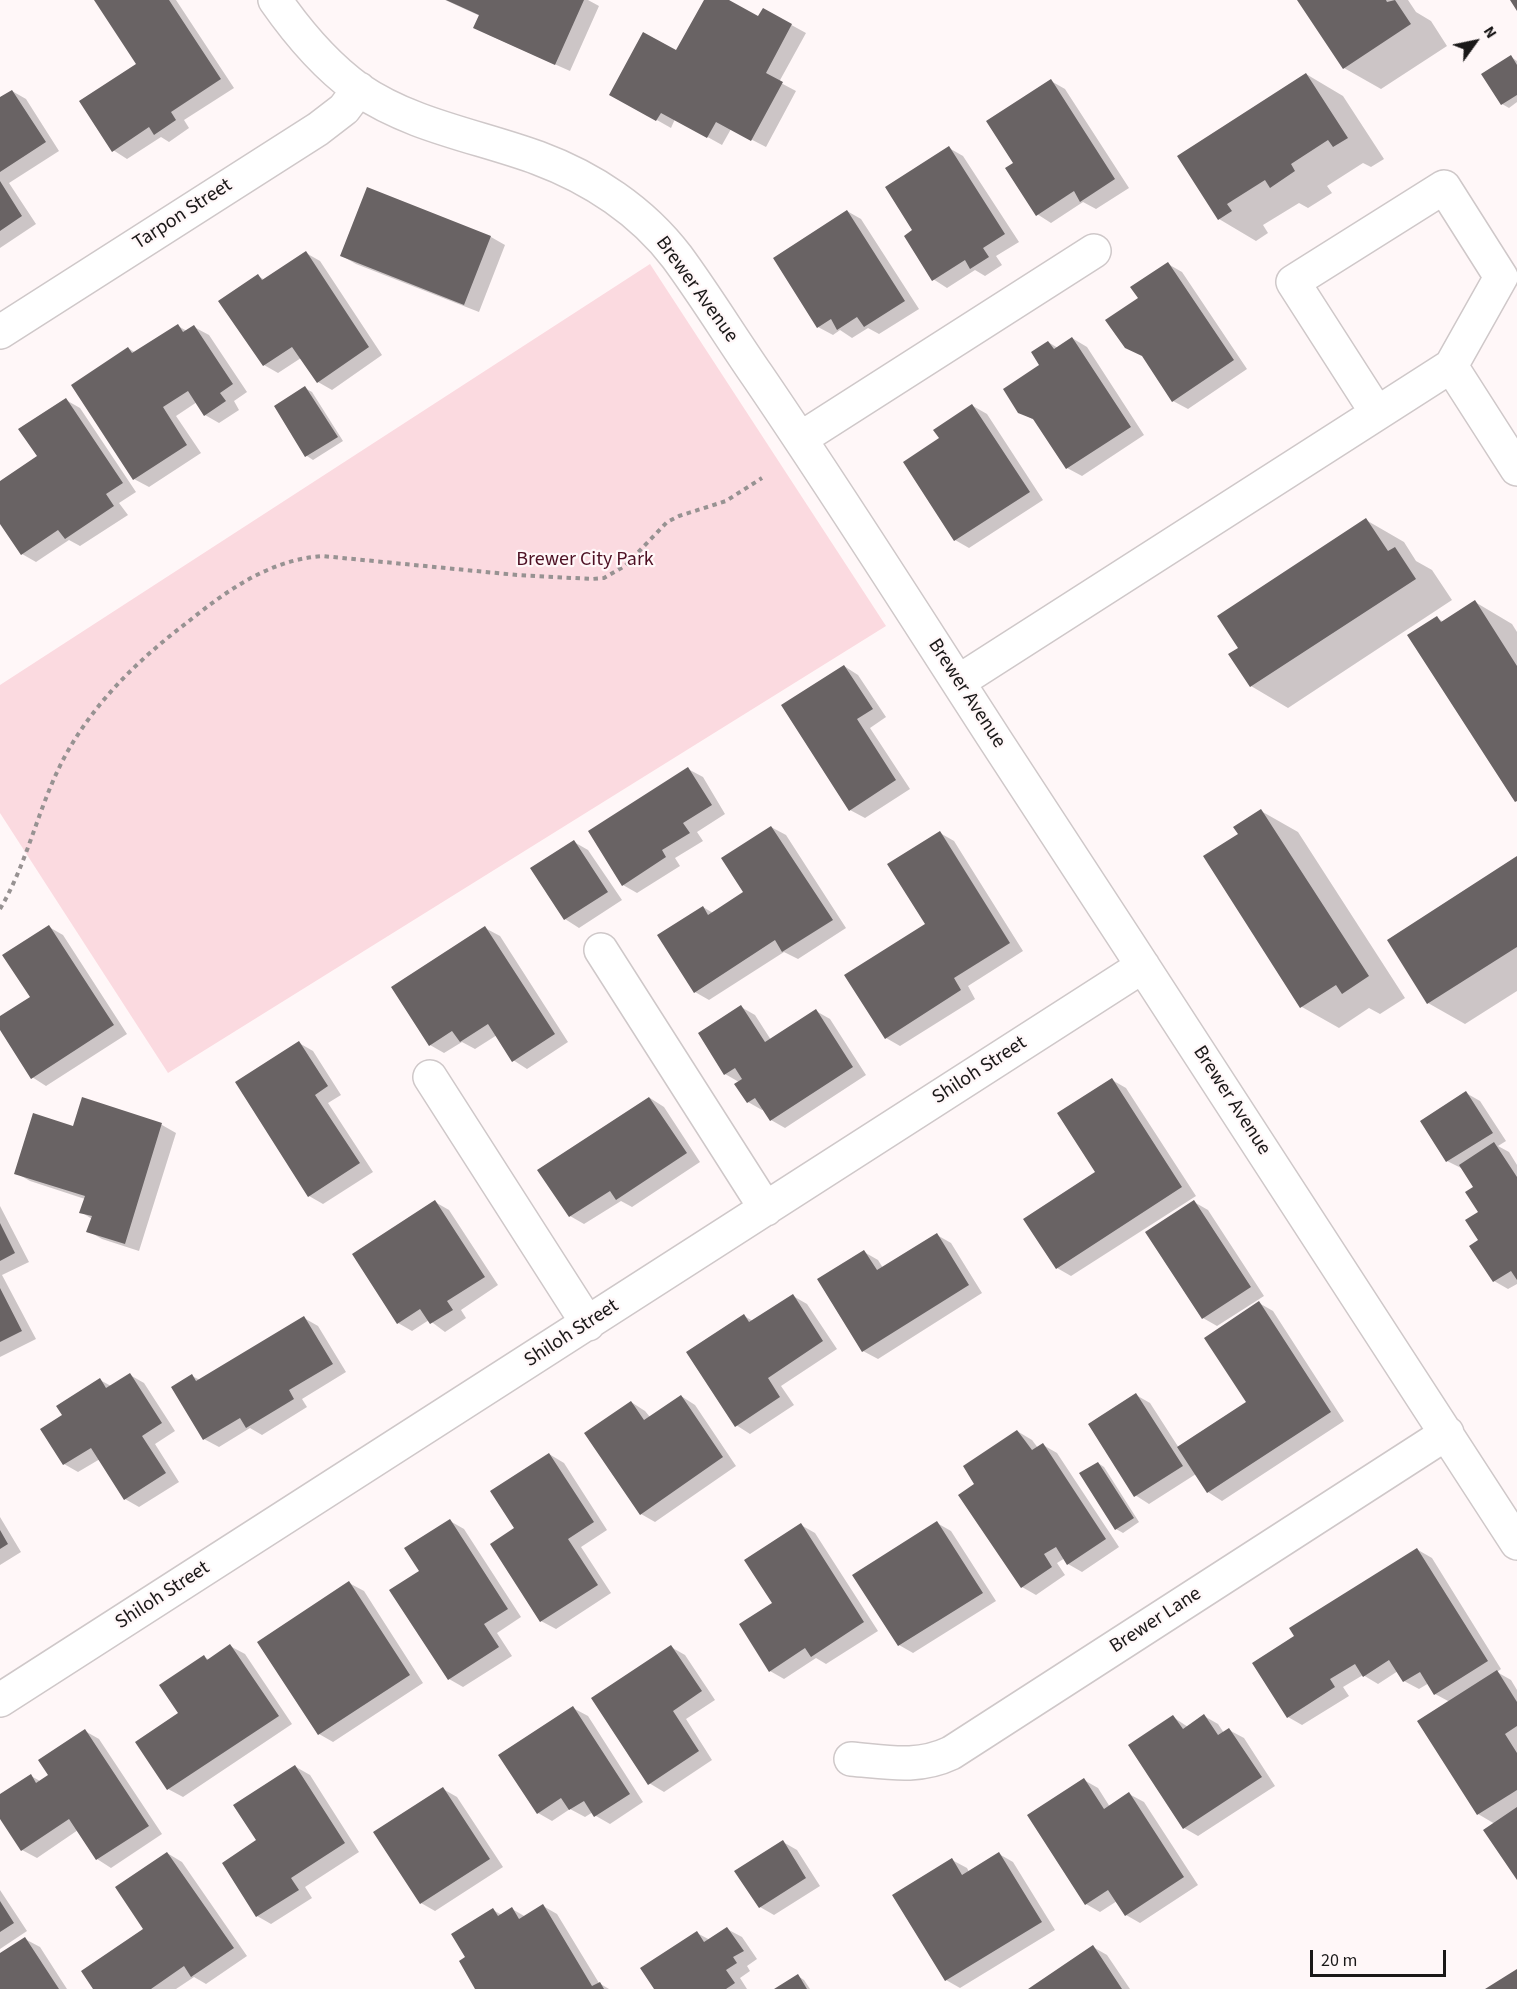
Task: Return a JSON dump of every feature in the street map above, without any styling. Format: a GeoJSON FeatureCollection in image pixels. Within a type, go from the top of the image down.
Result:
{"type":"FeatureCollection","features":[{"type":"Feature","properties":{"kind":"street","name":"Brewer Avenue"},"geometry":{"type":"LineString","coordinates":[[275,0],[318,53],[359,89],[382,103],[424,122],[522,152],[567,170],[615,197],[640,218],[677,257],[800,439],[1517,1543]]}},
{"type":"Feature","properties":{"kind":"street","name":"Tarpon Street"},"geometry":{"type":"LineString","coordinates":[[0,332],[318,129],[344,109],[359,89]]}},
{"type":"Feature","properties":{"kind":"street"},"geometry":{"type":"LineString","coordinates":[[958,682],[1451,366],[1501,277],[1444,187],[1293,282],[1377,413]]}},
{"type":"Feature","properties":{"kind":"street"},"geometry":{"type":"LineString","coordinates":[[800,439],[1094,251]]}},
{"type":"Feature","properties":{"kind":"street"},"geometry":{"type":"LineString","coordinates":[[1451,366],[1517,469]]}},
{"type":"Feature","properties":{"kind":"street"},"geometry":{"type":"LineString","coordinates":[[601,950],[766,1209]]}},
{"type":"Feature","properties":{"kind":"street","name":"Shiloh Street"},"geometry":{"type":"LineString","coordinates":[[0,1700],[1143,966]]}},
{"type":"Feature","properties":{"kind":"street"},"geometry":{"type":"LineString","coordinates":[[430,1077],[588,1324]]}},
{"type":"Feature","properties":{"kind":"street","name":"Brewer Lane"},"geometry":{"type":"LineString","coordinates":[[851,1759],[908,1764],[936,1760],[951,1753],[1447,1433]]}},
{"type":"Feature","properties":{"kind":"path"},"geometry":{"type":"LineString","coordinates":[[0,909],[22,863],[63,760],[87,720],[130,670],[156,646],[208,606],[255,575],[291,561],[322,556],[517,575],[604,578],[625,566],[667,522],[693,511],[716,506],[762,478]]}},
{"type":"Feature","properties":{"kind":"green space","name":"Brewer City Park"},"geometry":{"type":"Polygon","coordinates":[[[650,264],[886,626],[168,1073],[0,813],[0,685],[650,264]]]}},
{"type":"Feature","properties":{"kind":"building"},"geometry":{"type":"Polygon","coordinates":[[[94,0],[169,0],[221,79],[171,112],[176,120],[154,135],[149,127],[112,152],[79,101],[136,64],[94,0]]]}},
{"type":"Feature","properties":{"kind":"building"},"geometry":{"type":"Polygon","coordinates":[[[446,0],[584,0],[555,65],[473,28],[479,15],[446,0]]]}},
{"type":"Feature","properties":{"kind":"building"},"geometry":{"type":"Polygon","coordinates":[[[704,0],[729,0],[758,16],[763,8],[792,24],[766,73],[783,82],[751,141],[716,122],[707,138],[661,113],[656,121],[609,95],[643,32],[676,50],[704,0]]]}},
{"type":"Feature","properties":{"kind":"building"},"geometry":{"type":"Polygon","coordinates":[[[1297,0],[1386,0],[1387,2],[1395,0],[1411,24],[1343,69],[1297,0]]]}},
{"type":"Feature","properties":{"kind":"building"},"geometry":{"type":"Polygon","coordinates":[[[1510,0],[1517,0],[1517,11],[1510,0]]]}},
{"type":"Feature","properties":{"kind":"building"},"geometry":{"type":"Polygon","coordinates":[[[1511,55],[1517,65],[1517,95],[1501,105],[1481,74],[1511,55]]]}},
{"type":"Feature","properties":{"kind":"building"},"geometry":{"type":"Polygon","coordinates":[[[1306,73],[1348,138],[1333,147],[1328,140],[1291,164],[1295,171],[1270,188],[1265,180],[1227,204],[1232,211],[1218,220],[1177,156],[1306,73]]]}},
{"type":"Feature","properties":{"kind":"building"},"geometry":{"type":"Polygon","coordinates":[[[1051,79],[1115,179],[1080,202],[1074,191],[1036,216],[1005,168],[1013,163],[986,121],[1051,79]]]}},
{"type":"Feature","properties":{"kind":"building"},"geometry":{"type":"Polygon","coordinates":[[[12,90],[46,142],[0,172],[0,97],[12,90]]]}},
{"type":"Feature","properties":{"kind":"building"},"geometry":{"type":"Polygon","coordinates":[[[949,146],[1005,234],[983,248],[989,257],[970,269],[965,260],[932,281],[904,236],[912,230],[885,187],[949,146]]]}},
{"type":"Feature","properties":{"kind":"building"},"geometry":{"type":"Polygon","coordinates":[[[0,181],[22,216],[0,231],[0,181]]]}},
{"type":"Feature","properties":{"kind":"building"},"geometry":{"type":"Polygon","coordinates":[[[367,187],[491,236],[464,305],[340,256],[367,187]]]}},
{"type":"Feature","properties":{"kind":"building"},"geometry":{"type":"Polygon","coordinates":[[[847,210],[905,301],[864,327],[857,317],[837,330],[831,319],[817,328],[773,258],[847,210]]]}},
{"type":"Feature","properties":{"kind":"building"},"geometry":{"type":"Polygon","coordinates":[[[306,251],[369,347],[317,383],[292,347],[263,366],[218,301],[258,274],[262,280],[306,251]]]}},
{"type":"Feature","properties":{"kind":"building"},"geometry":{"type":"Polygon","coordinates":[[[1168,262],[1234,360],[1172,402],[1142,356],[1125,348],[1105,320],[1138,298],[1130,287],[1168,262]]]}},
{"type":"Feature","properties":{"kind":"building"},"geometry":{"type":"Polygon","coordinates":[[[178,324],[183,332],[194,325],[233,384],[220,393],[226,401],[204,416],[188,391],[163,407],[187,445],[133,480],[71,385],[128,347],[132,353],[178,324]]]}},
{"type":"Feature","properties":{"kind":"building"},"geometry":{"type":"Polygon","coordinates":[[[1072,337],[1131,427],[1066,469],[1033,419],[1018,413],[1003,389],[1039,365],[1031,352],[1048,341],[1054,349],[1072,337]]]}},
{"type":"Feature","properties":{"kind":"building"},"geometry":{"type":"Polygon","coordinates":[[[305,386],[338,437],[305,457],[274,406],[305,386]]]}},
{"type":"Feature","properties":{"kind":"building"},"geometry":{"type":"Polygon","coordinates":[[[66,398],[123,483],[106,494],[114,506],[65,539],[58,530],[21,555],[0,524],[0,481],[37,456],[18,429],[66,398]]]}},
{"type":"Feature","properties":{"kind":"building"},"geometry":{"type":"Polygon","coordinates":[[[972,404],[1030,492],[954,541],[903,462],[939,438],[933,430],[972,404]]]}},
{"type":"Feature","properties":{"kind":"building"},"geometry":{"type":"Polygon","coordinates":[[[1366,518],[1388,551],[1395,547],[1416,579],[1250,687],[1228,654],[1238,648],[1217,616],[1366,518]]]}},
{"type":"Feature","properties":{"kind":"building"},"geometry":{"type":"Polygon","coordinates":[[[1475,600],[1517,666],[1517,801],[1515,802],[1407,635],[1437,616],[1441,622],[1475,600]]]}},
{"type":"Feature","properties":{"kind":"building"},"geometry":{"type":"Polygon","coordinates":[[[844,665],[873,709],[857,719],[896,780],[849,811],[781,705],[844,665]]]}},
{"type":"Feature","properties":{"kind":"building"},"geometry":{"type":"Polygon","coordinates":[[[688,767],[712,805],[683,823],[690,833],[662,850],[666,857],[622,886],[588,831],[688,767]]]}},
{"type":"Feature","properties":{"kind":"building"},"geometry":{"type":"Polygon","coordinates":[[[1261,809],[1369,976],[1342,994],[1336,985],[1300,1008],[1203,856],[1238,834],[1233,827],[1261,809]]]}},
{"type":"Feature","properties":{"kind":"building"},"geometry":{"type":"Polygon","coordinates":[[[771,826],[833,920],[782,952],[775,940],[694,993],[657,935],[703,906],[708,915],[743,892],[721,858],[771,826]]]}},
{"type":"Feature","properties":{"kind":"building"},"geometry":{"type":"Polygon","coordinates":[[[940,831],[1010,943],[954,978],[961,990],[885,1039],[844,975],[925,924],[887,864],[940,831]]]}},
{"type":"Feature","properties":{"kind":"building"},"geometry":{"type":"Polygon","coordinates":[[[574,840],[608,892],[564,920],[530,868],[574,840]]]}},
{"type":"Feature","properties":{"kind":"building"},"geometry":{"type":"Polygon","coordinates":[[[1517,856],[1517,947],[1427,1004],[1387,940],[1517,856]]]}},
{"type":"Feature","properties":{"kind":"building"},"geometry":{"type":"Polygon","coordinates":[[[49,925],[114,1025],[31,1079],[0,1030],[0,1016],[30,997],[2,955],[49,925]]]}},
{"type":"Feature","properties":{"kind":"building"},"geometry":{"type":"Polygon","coordinates":[[[485,926],[555,1034],[512,1062],[488,1024],[460,1042],[452,1031],[429,1046],[391,987],[485,926]]]}},
{"type":"Feature","properties":{"kind":"building"},"geometry":{"type":"Polygon","coordinates":[[[741,1005],[765,1042],[816,1009],[853,1067],[770,1121],[755,1098],[747,1103],[734,1084],[742,1079],[735,1068],[724,1075],[698,1033],[741,1005]]]}},
{"type":"Feature","properties":{"kind":"building"},"geometry":{"type":"Polygon","coordinates":[[[299,1041],[328,1086],[315,1095],[360,1163],[308,1197],[235,1082],[299,1041]]]}},
{"type":"Feature","properties":{"kind":"building"},"geometry":{"type":"Polygon","coordinates":[[[1112,1078],[1182,1187],[1056,1269],[1023,1219],[1095,1172],[1057,1113],[1112,1078]]]}},
{"type":"Feature","properties":{"kind":"building"},"geometry":{"type":"Polygon","coordinates":[[[1466,1091],[1493,1133],[1446,1162],[1420,1121],[1466,1091]]]}},
{"type":"Feature","properties":{"kind":"building"},"geometry":{"type":"Polygon","coordinates":[[[82,1097],[162,1123],[125,1244],[86,1232],[92,1216],[79,1213],[85,1196],[14,1174],[33,1113],[73,1126],[82,1097]]]}},
{"type":"Feature","properties":{"kind":"building"},"geometry":{"type":"Polygon","coordinates":[[[649,1097],[687,1153],[616,1200],[610,1191],[569,1217],[537,1170],[649,1097]]]}},
{"type":"Feature","properties":{"kind":"building"},"geometry":{"type":"Polygon","coordinates":[[[1494,1142],[1517,1177],[1517,1280],[1511,1271],[1493,1282],[1469,1246],[1478,1240],[1465,1220],[1478,1212],[1465,1192],[1473,1187],[1459,1165],[1494,1142]]]}},
{"type":"Feature","properties":{"kind":"building"},"geometry":{"type":"Polygon","coordinates":[[[435,1200],[485,1277],[447,1301],[453,1310],[430,1324],[420,1309],[397,1324],[352,1254],[435,1200]]]}},
{"type":"Feature","properties":{"kind":"building"},"geometry":{"type":"Polygon","coordinates":[[[1194,1200],[1251,1287],[1202,1319],[1145,1232],[1194,1200]]]}},
{"type":"Feature","properties":{"kind":"building"},"geometry":{"type":"Polygon","coordinates":[[[0,1223],[15,1253],[0,1261],[0,1223]]]}},
{"type":"Feature","properties":{"kind":"building"},"geometry":{"type":"Polygon","coordinates":[[[937,1233],[969,1285],[862,1352],[817,1279],[864,1250],[877,1270],[937,1233]]]}},
{"type":"Feature","properties":{"kind":"building"},"geometry":{"type":"Polygon","coordinates":[[[0,1288],[22,1331],[0,1342],[0,1288]]]}},
{"type":"Feature","properties":{"kind":"building"},"geometry":{"type":"Polygon","coordinates":[[[793,1294],[823,1341],[768,1378],[780,1397],[735,1427],[686,1352],[744,1314],[749,1322],[793,1294]]]}},
{"type":"Feature","properties":{"kind":"building"},"geometry":{"type":"Polygon","coordinates":[[[1259,1301],[1331,1412],[1207,1493],[1177,1447],[1246,1402],[1204,1338],[1259,1301]]]}},
{"type":"Feature","properties":{"kind":"building"},"geometry":{"type":"Polygon","coordinates":[[[304,1316],[333,1364],[289,1390],[294,1399],[246,1428],[240,1418],[203,1440],[171,1387],[192,1374],[196,1381],[304,1316]]]}},
{"type":"Feature","properties":{"kind":"building"},"geometry":{"type":"Polygon","coordinates":[[[130,1373],[162,1423],[142,1436],[166,1473],[124,1500],[91,1448],[63,1465],[40,1429],[62,1415],[56,1406],[100,1378],[106,1388],[130,1373]]]}},
{"type":"Feature","properties":{"kind":"building"},"geometry":{"type":"Polygon","coordinates":[[[1136,1393],[1183,1466],[1134,1497],[1088,1424],[1136,1393]]]}},
{"type":"Feature","properties":{"kind":"building"},"geometry":{"type":"Polygon","coordinates":[[[681,1395],[723,1457],[640,1515],[584,1433],[631,1401],[644,1420],[681,1395]]]}},
{"type":"Feature","properties":{"kind":"building"},"geometry":{"type":"Polygon","coordinates":[[[1017,1430],[1032,1450],[1043,1443],[1106,1539],[1067,1565],[1056,1547],[1044,1554],[1052,1567],[1021,1588],[958,1495],[974,1484],[963,1466],[1017,1430]]]}},
{"type":"Feature","properties":{"kind":"building"},"geometry":{"type":"Polygon","coordinates":[[[549,1453],[594,1522],[568,1539],[598,1585],[540,1622],[490,1544],[514,1528],[490,1491],[549,1453]]]}},
{"type":"Feature","properties":{"kind":"building"},"geometry":{"type":"Polygon","coordinates":[[[1098,1462],[1134,1518],[1115,1530],[1079,1473],[1098,1462]]]}},
{"type":"Feature","properties":{"kind":"building"},"geometry":{"type":"Polygon","coordinates":[[[450,1519],[508,1609],[484,1624],[499,1647],[448,1680],[389,1590],[419,1571],[404,1548],[450,1519]]]}},
{"type":"Feature","properties":{"kind":"building"},"geometry":{"type":"Polygon","coordinates":[[[937,1521],[983,1593],[898,1646],[852,1575],[937,1521]]]}},
{"type":"Feature","properties":{"kind":"building"},"geometry":{"type":"Polygon","coordinates":[[[801,1523],[864,1622],[811,1657],[805,1648],[769,1672],[739,1624],[772,1603],[744,1560],[801,1523]]]}},
{"type":"Feature","properties":{"kind":"building"},"geometry":{"type":"Polygon","coordinates":[[[0,1530],[8,1544],[0,1549],[0,1530]]]}},
{"type":"Feature","properties":{"kind":"building"},"geometry":{"type":"Polygon","coordinates":[[[1417,1548],[1488,1661],[1434,1695],[1420,1672],[1403,1682],[1389,1660],[1363,1677],[1355,1664],[1330,1679],[1335,1687],[1287,1718],[1252,1663],[1294,1636],[1289,1628],[1417,1548]]]}},
{"type":"Feature","properties":{"kind":"building"},"geometry":{"type":"Polygon","coordinates":[[[349,1581],[410,1675],[318,1735],[257,1642],[349,1581]]]}},
{"type":"Feature","properties":{"kind":"building"},"geometry":{"type":"Polygon","coordinates":[[[230,1644],[279,1716],[167,1790],[135,1742],[178,1713],[159,1685],[204,1655],[207,1660],[230,1644]]]}},
{"type":"Feature","properties":{"kind":"building"},"geometry":{"type":"Polygon","coordinates":[[[671,1645],[702,1691],[673,1711],[699,1751],[648,1785],[591,1698],[671,1645]]]}},
{"type":"Feature","properties":{"kind":"building"},"geometry":{"type":"Polygon","coordinates":[[[1497,1670],[1517,1702],[1517,1726],[1505,1734],[1517,1753],[1517,1790],[1477,1815],[1417,1721],[1497,1670]]]}},
{"type":"Feature","properties":{"kind":"building"},"geometry":{"type":"Polygon","coordinates":[[[573,1706],[630,1794],[594,1817],[584,1801],[569,1810],[561,1798],[537,1814],[498,1755],[573,1706]]]}},
{"type":"Feature","properties":{"kind":"building"},"geometry":{"type":"Polygon","coordinates":[[[1204,1714],[1218,1735],[1229,1728],[1262,1777],[1183,1829],[1128,1745],[1173,1715],[1183,1729],[1204,1714]]]}},
{"type":"Feature","properties":{"kind":"building"},"geometry":{"type":"Polygon","coordinates":[[[85,1729],[149,1826],[96,1860],[69,1819],[21,1851],[0,1819],[0,1794],[31,1774],[36,1783],[48,1775],[38,1760],[85,1729]]]}},
{"type":"Feature","properties":{"kind":"building"},"geometry":{"type":"Polygon","coordinates":[[[295,1765],[345,1843],[291,1878],[299,1890],[256,1917],[222,1863],[256,1840],[233,1805],[295,1765]]]}},
{"type":"Feature","properties":{"kind":"building"},"geometry":{"type":"Polygon","coordinates":[[[1084,1778],[1104,1809],[1129,1792],[1184,1877],[1125,1916],[1108,1890],[1085,1905],[1027,1815],[1084,1778]]]}},
{"type":"Feature","properties":{"kind":"building"},"geometry":{"type":"Polygon","coordinates":[[[443,1787],[490,1859],[420,1904],[373,1832],[443,1787]]]}},
{"type":"Feature","properties":{"kind":"building"},"geometry":{"type":"Polygon","coordinates":[[[1517,1807],[1517,1880],[1483,1830],[1517,1807]]]}},
{"type":"Feature","properties":{"kind":"building"},"geometry":{"type":"Polygon","coordinates":[[[783,1840],[806,1878],[759,1908],[734,1871],[783,1840]]]}},
{"type":"Feature","properties":{"kind":"building"},"geometry":{"type":"Polygon","coordinates":[[[167,1852],[234,1948],[191,1977],[184,1966],[151,1989],[93,1989],[81,1971],[143,1929],[115,1887],[167,1852]]]}},
{"type":"Feature","properties":{"kind":"building"},"geometry":{"type":"Polygon","coordinates":[[[999,1852],[1042,1922],[945,1981],[892,1895],[952,1858],[962,1875],[999,1852]]]}},
{"type":"Feature","properties":{"kind":"building"},"geometry":{"type":"Polygon","coordinates":[[[0,1901],[14,1923],[0,1932],[0,1901]]]}},
{"type":"Feature","properties":{"kind":"building"},"geometry":{"type":"Polygon","coordinates":[[[543,1904],[592,1986],[600,1982],[604,1989],[475,1989],[459,1961],[465,1957],[451,1934],[493,1908],[498,1916],[512,1907],[519,1919],[543,1904]]]}},
{"type":"Feature","properties":{"kind":"building"},"geometry":{"type":"Polygon","coordinates":[[[727,1927],[744,1951],[733,1957],[737,1963],[726,1970],[735,1983],[726,1989],[654,1989],[640,1968],[697,1931],[704,1942],[727,1927]]]}},
{"type":"Feature","properties":{"kind":"building"},"geometry":{"type":"Polygon","coordinates":[[[25,1937],[59,1989],[0,1989],[0,1953],[25,1937]]]}},
{"type":"Feature","properties":{"kind":"building"},"geometry":{"type":"Polygon","coordinates":[[[1093,1945],[1122,1989],[1028,1989],[1093,1945]]]}},
{"type":"Feature","properties":{"kind":"building"},"geometry":{"type":"Polygon","coordinates":[[[1517,1969],[1517,1989],[1485,1989],[1517,1969]]]}},
{"type":"Feature","properties":{"kind":"building"},"geometry":{"type":"Polygon","coordinates":[[[798,1974],[807,1989],[774,1989],[798,1974]]]}}]}
